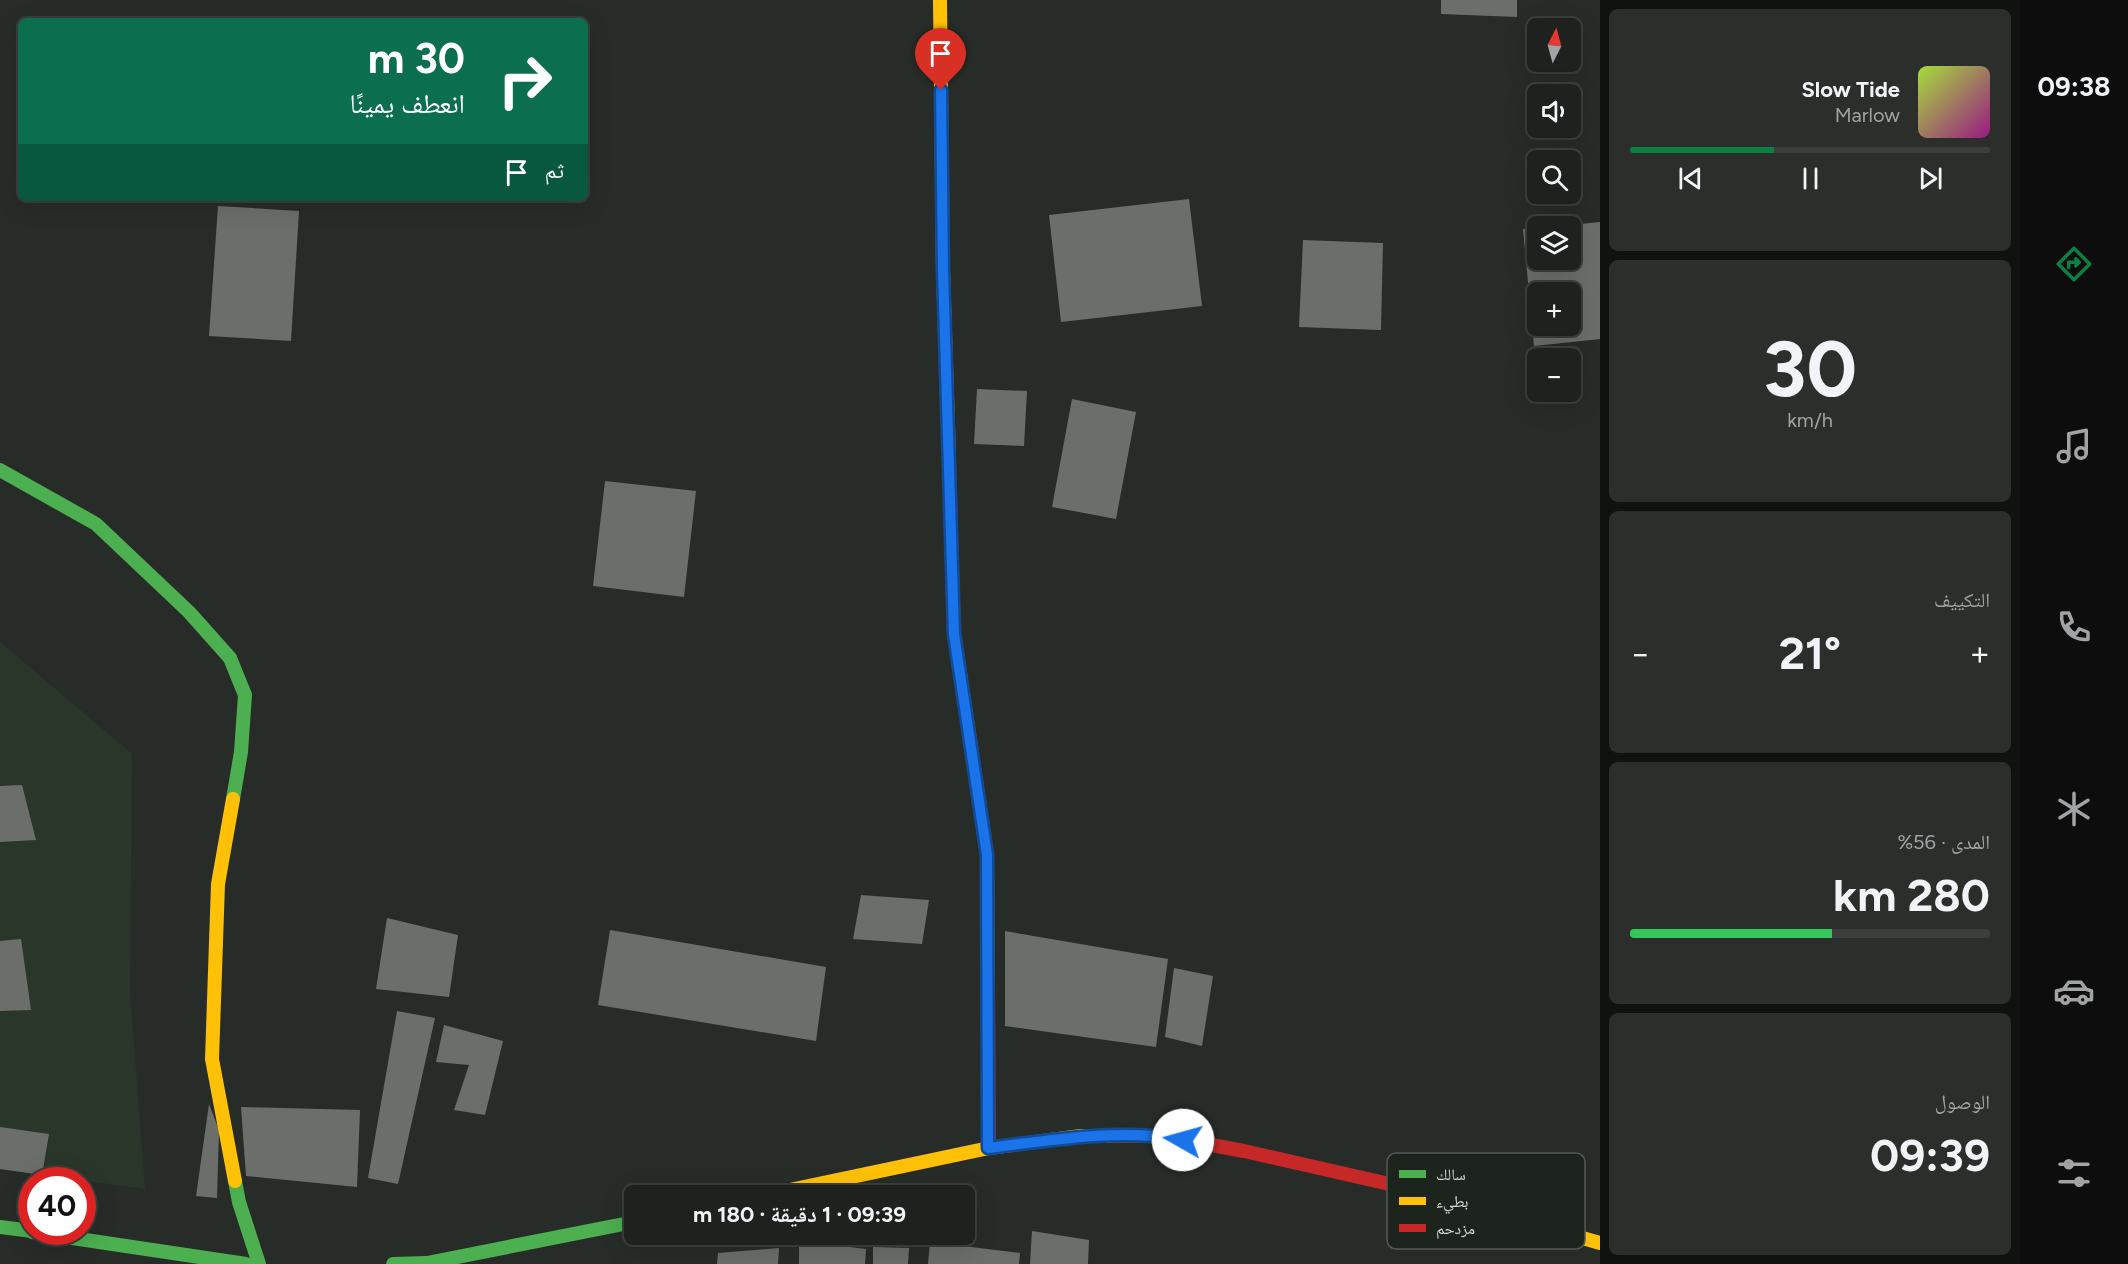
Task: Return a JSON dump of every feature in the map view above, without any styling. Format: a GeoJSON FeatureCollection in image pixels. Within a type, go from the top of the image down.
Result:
{"type":"FeatureCollection","features":[{"type":"Feature","properties":{"kind":"street"},"geometry":{"type":"LineString","coordinates":[[940,0],[943,270],[954,634],[987,855],[988,1148]]}},
{"type":"Feature","properties":{"kind":"street"},"geometry":{"type":"LineString","coordinates":[[0,470],[96,524],[189,612],[230,658],[245,695],[241,752],[218,884],[212,1059],[239,1202],[259,1264]]}},
{"type":"Feature","properties":{"kind":"street"},"geometry":{"type":"LineString","coordinates":[[814,1185],[988,1148],[1081,1136],[1163,1136],[1244,1151],[1387,1183]]}},
{"type":"Feature","properties":{"kind":"street"},"geometry":{"type":"LineString","coordinates":[[393,1264],[427,1263],[624,1224]]}},
{"type":"Feature","properties":{"kind":"street"},"geometry":{"type":"LineString","coordinates":[[0,1227],[18,1229]]}},
{"type":"Feature","properties":{"kind":"street"},"geometry":{"type":"LineString","coordinates":[[1585,1239],[1600,1243]]}},
{"type":"Feature","properties":{"kind":"street"},"geometry":{"type":"LineString","coordinates":[[96,1241],[246,1264]]}},
{"type":"Feature","properties":{"kind":"street"},"geometry":{"type":"LineString","coordinates":[[83,1245],[84,1256]]}},
{"type":"Feature","properties":{"kind":"shaded area"},"geometry":{"type":"Polygon","coordinates":[[[0,642],[132,754],[130,994],[145,1189],[96,1182],[96,1167],[18,1167],[18,1171],[0,1169],[0,642]]]}},
{"type":"Feature","properties":{"kind":"building"},"geometry":{"type":"Polygon","coordinates":[[[1441,0],[1517,0],[1517,17],[1441,14],[1441,0]]]}},
{"type":"Feature","properties":{"kind":"building"},"geometry":{"type":"Polygon","coordinates":[[[1189,199],[1202,306],[1061,322],[1049,215],[1189,199]]]}},
{"type":"Feature","properties":{"kind":"building"},"geometry":{"type":"Polygon","coordinates":[[[218,206],[299,211],[291,341],[209,336],[218,206]]]}},
{"type":"Feature","properties":{"kind":"building"},"geometry":{"type":"Polygon","coordinates":[[[1600,222],[1600,339],[1534,346],[1533,336],[1581,336],[1581,282],[1528,282],[1523,229],[1527,229],[1527,270],[1581,270],[1581,224],[1600,222]]]}},
{"type":"Feature","properties":{"kind":"building"},"geometry":{"type":"Polygon","coordinates":[[[1303,240],[1383,243],[1381,330],[1299,327],[1303,240]]]}},
{"type":"Feature","properties":{"kind":"building"},"geometry":{"type":"Polygon","coordinates":[[[977,389],[1027,391],[1024,446],[974,444],[977,389]]]}},
{"type":"Feature","properties":{"kind":"building"},"geometry":{"type":"Polygon","coordinates":[[[1072,399],[1136,412],[1116,519],[1052,507],[1072,399]]]}},
{"type":"Feature","properties":{"kind":"building"},"geometry":{"type":"Polygon","coordinates":[[[605,481],[696,491],[684,597],[593,586],[605,481]]]}},
{"type":"Feature","properties":{"kind":"building"},"geometry":{"type":"Polygon","coordinates":[[[22,785],[36,840],[0,842],[0,786],[22,785]]]}},
{"type":"Feature","properties":{"kind":"building"},"geometry":{"type":"Polygon","coordinates":[[[861,895],[929,900],[922,944],[853,939],[861,895]]]}},
{"type":"Feature","properties":{"kind":"building"},"geometry":{"type":"Polygon","coordinates":[[[387,918],[458,935],[449,997],[376,989],[387,918]]]}},
{"type":"Feature","properties":{"kind":"building"},"geometry":{"type":"Polygon","coordinates":[[[610,930],[826,967],[816,1041],[598,1005],[610,930]]]}},
{"type":"Feature","properties":{"kind":"building"},"geometry":{"type":"Polygon","coordinates":[[[1005,931],[1168,959],[1156,1047],[1005,1026],[1005,931]]]}},
{"type":"Feature","properties":{"kind":"building"},"geometry":{"type":"Polygon","coordinates":[[[21,939],[31,1010],[0,1011],[0,941],[21,939]]]}},
{"type":"Feature","properties":{"kind":"building"},"geometry":{"type":"Polygon","coordinates":[[[1174,968],[1213,976],[1202,1046],[1165,1037],[1174,968]]]}},
{"type":"Feature","properties":{"kind":"building"},"geometry":{"type":"Polygon","coordinates":[[[397,1011],[435,1018],[398,1184],[368,1178],[397,1011]]]}},
{"type":"Feature","properties":{"kind":"building"},"geometry":{"type":"Polygon","coordinates":[[[444,1025],[503,1041],[485,1115],[454,1110],[469,1065],[436,1062],[444,1025]]]}},
{"type":"Feature","properties":{"kind":"building"},"geometry":{"type":"Polygon","coordinates":[[[209,1104],[219,1130],[217,1198],[196,1196],[209,1104]]]}},
{"type":"Feature","properties":{"kind":"building"},"geometry":{"type":"Polygon","coordinates":[[[241,1107],[360,1110],[357,1187],[246,1176],[241,1107]]]}},
{"type":"Feature","properties":{"kind":"building"},"geometry":{"type":"Polygon","coordinates":[[[0,1127],[49,1134],[43,1167],[18,1167],[18,1172],[0,1169],[0,1127]]]}},
{"type":"Feature","properties":{"kind":"building"},"geometry":{"type":"Polygon","coordinates":[[[1032,1231],[1089,1240],[1088,1264],[1030,1264],[1032,1231]]]}},
{"type":"Feature","properties":{"kind":"building"},"geometry":{"type":"Polygon","coordinates":[[[799,1245],[832,1245],[866,1249],[865,1264],[799,1264],[799,1245]]]}},
{"type":"Feature","properties":{"kind":"building"},"geometry":{"type":"Polygon","coordinates":[[[930,1245],[955,1245],[1020,1253],[1019,1264],[928,1264],[930,1245]]]}},
{"type":"Feature","properties":{"kind":"building"},"geometry":{"type":"Polygon","coordinates":[[[873,1247],[909,1248],[908,1264],[873,1264],[873,1247]]]}},
{"type":"Feature","properties":{"kind":"building"},"geometry":{"type":"Polygon","coordinates":[[[779,1248],[778,1264],[717,1264],[718,1253],[779,1248]]]}},
{"type":"Feature","properties":{"kind":"traffic: fast"},"geometry":{"type":"LineString","coordinates":[[0,470],[96,524],[189,612],[230,658],[245,695],[241,752],[233,799]]}},
{"type":"Feature","properties":{"kind":"traffic: fast"},"geometry":{"type":"LineString","coordinates":[[957,653],[987,855],[988,983]]}},
{"type":"Feature","properties":{"kind":"traffic: fast"},"geometry":{"type":"LineString","coordinates":[[235,1181],[239,1202],[259,1264]]}},
{"type":"Feature","properties":{"kind":"traffic: fast"},"geometry":{"type":"LineString","coordinates":[[393,1264],[427,1263],[624,1224]]}},
{"type":"Feature","properties":{"kind":"traffic: fast"},"geometry":{"type":"LineString","coordinates":[[0,1227],[18,1229]]}},
{"type":"Feature","properties":{"kind":"traffic: fast"},"geometry":{"type":"LineString","coordinates":[[96,1242],[246,1264]]}},
{"type":"Feature","properties":{"kind":"traffic: slow"},"geometry":{"type":"LineString","coordinates":[[940,0],[943,270],[949,459]]}},
{"type":"Feature","properties":{"kind":"traffic: slow"},"geometry":{"type":"LineString","coordinates":[[233,799],[218,884],[212,1059],[235,1181]]}},
{"type":"Feature","properties":{"kind":"traffic: slow"},"geometry":{"type":"LineString","coordinates":[[814,1185],[989,1148],[1081,1136],[1112,1136]]}},
{"type":"Feature","properties":{"kind":"traffic: slow"},"geometry":{"type":"LineString","coordinates":[[1585,1239],[1600,1243]]}},
{"type":"Feature","properties":{"kind":"traffic: jam"},"geometry":{"type":"LineString","coordinates":[[949,459],[954,634],[957,653]]}},
{"type":"Feature","properties":{"kind":"traffic: jam"},"geometry":{"type":"LineString","coordinates":[[988,983],[989,1148]]}},
{"type":"Feature","properties":{"kind":"traffic: jam"},"geometry":{"type":"LineString","coordinates":[[1112,1136],[1163,1136],[1244,1151],[1387,1183]]}},
{"type":"Feature","properties":{"kind":"route"},"geometry":{"type":"LineString","coordinates":[[941,90],[943,270],[954,634],[987,855],[988,1148],[1081,1136],[1163,1136],[1183,1140]]}}]}
